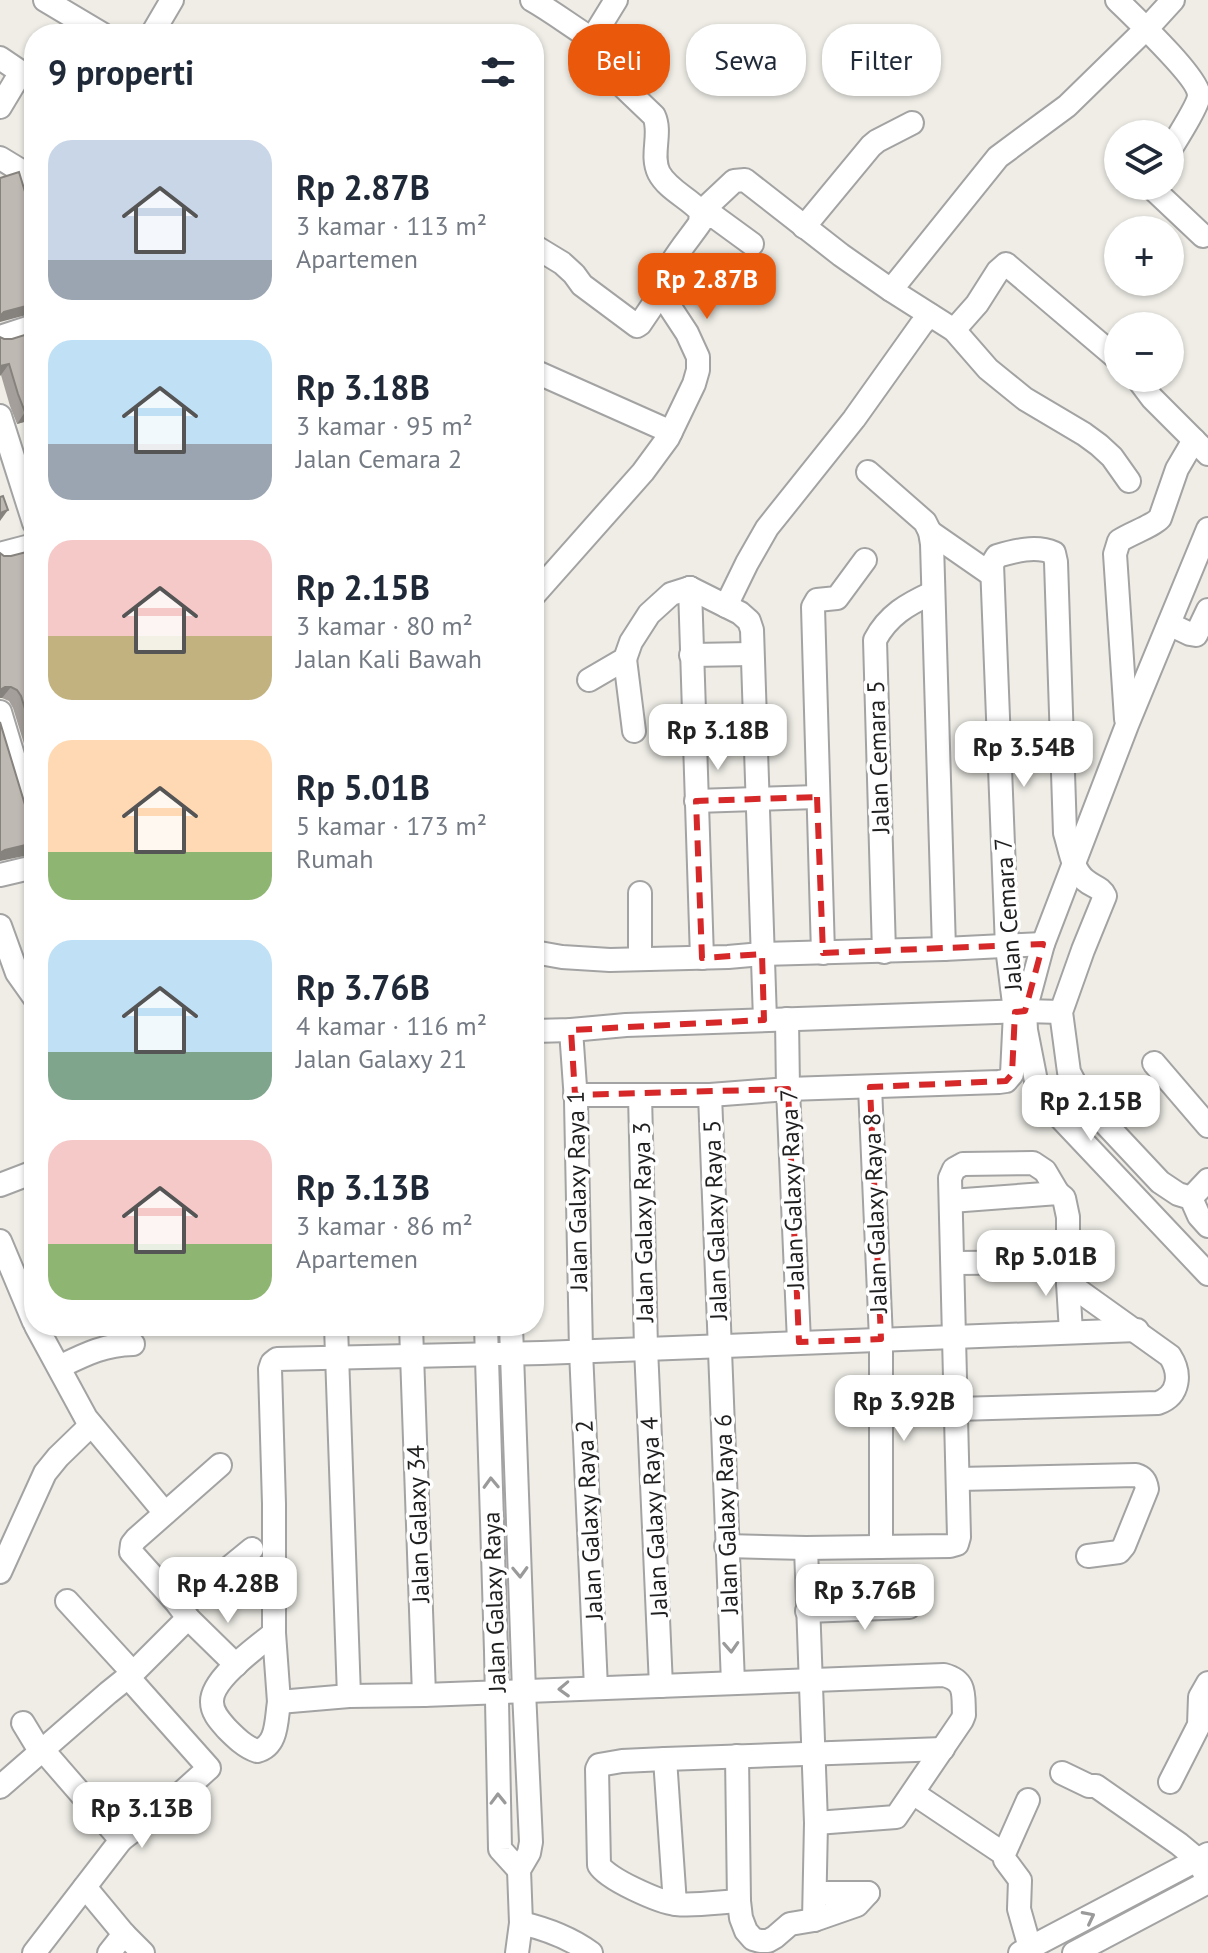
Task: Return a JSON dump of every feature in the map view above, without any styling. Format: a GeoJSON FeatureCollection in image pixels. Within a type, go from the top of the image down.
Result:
{"type":"FeatureCollection","features":[{"type":"Feature","properties":{"kind":"street"},"geometry":{"type":"LineString","coordinates":[[45,0],[85,24]]}},
{"type":"Feature","properties":{"kind":"street"},"geometry":{"type":"LineString","coordinates":[[532,0],[569,24]]}},
{"type":"Feature","properties":{"kind":"street"},"geometry":{"type":"LineString","coordinates":[[601,24],[616,0]]}},
{"type":"Feature","properties":{"kind":"street"},"geometry":{"type":"LineString","coordinates":[[1117,0],[1195,84],[1197,103],[1184,126]]}},
{"type":"Feature","properties":{"kind":"street"},"geometry":{"type":"LineString","coordinates":[[891,290],[998,157],[1067,106],[1173,0]]}},
{"type":"Feature","properties":{"kind":"street"},"geometry":{"type":"LineString","coordinates":[[157,24],[167,2]]}},
{"type":"Feature","properties":{"kind":"street"},"geometry":{"type":"LineString","coordinates":[[0,58],[24,75]]}},
{"type":"Feature","properties":{"kind":"street"},"geometry":{"type":"LineString","coordinates":[[0,107],[24,80]]}},
{"type":"Feature","properties":{"kind":"street"},"geometry":{"type":"LineString","coordinates":[[633,96],[657,122],[655,161],[659,173],[701,215],[715,217],[752,244]]}},
{"type":"Feature","properties":{"kind":"street"},"geometry":{"type":"LineString","coordinates":[[804,227],[871,146],[912,123]]}},
{"type":"Feature","properties":{"kind":"street"},"geometry":{"type":"LineString","coordinates":[[0,158],[24,173]]}},
{"type":"Feature","properties":{"kind":"street"},"geometry":{"type":"LineString","coordinates":[[544,252],[562,263],[582,285],[637,326],[661,293],[664,277],[700,223],[701,215],[734,181],[745,180],[891,290],[954,330],[988,369],[1025,399],[1099,445],[1129,481]]}},
{"type":"Feature","properties":{"kind":"street"},"geometry":{"type":"LineString","coordinates":[[1165,200],[1203,236]]}},
{"type":"Feature","properties":{"kind":"street"},"geometry":{"type":"LineString","coordinates":[[954,330],[1006,264],[1104,347]]}},
{"type":"Feature","properties":{"kind":"street"},"geometry":{"type":"LineString","coordinates":[[544,584],[643,472],[671,432],[694,384],[698,357],[687,333],[661,293]]}},
{"type":"Feature","properties":{"kind":"street"},"geometry":{"type":"LineString","coordinates":[[634,731],[625,659],[631,642],[649,614],[671,594],[690,588],[726,606],[767,528],[854,419],[930,315]]}},
{"type":"Feature","properties":{"kind":"street"},"geometry":{"type":"LineString","coordinates":[[0,337],[24,329]]}},
{"type":"Feature","properties":{"kind":"street"},"geometry":{"type":"LineString","coordinates":[[544,375],[671,432]]}},
{"type":"Feature","properties":{"kind":"street"},"geometry":{"type":"LineString","coordinates":[[1127,725],[1115,554],[1119,541],[1132,532],[1156,523],[1177,469],[1201,447],[1148,392]]}},
{"type":"Feature","properties":{"kind":"street"},"geometry":{"type":"LineString","coordinates":[[0,416],[24,492]]}},
{"type":"Feature","properties":{"kind":"street"},"geometry":{"type":"LineString","coordinates":[[868,472],[925,522],[930,532],[944,949]]}},
{"type":"Feature","properties":{"kind":"street"},"geometry":{"type":"LineString","coordinates":[[575,1095],[710,1095],[1006,1081],[1012,1074],[1037,1012],[1043,944],[1087,878],[1127,725],[1192,623],[1208,529]]}},
{"type":"Feature","properties":{"kind":"street"},"geometry":{"type":"LineString","coordinates":[[930,532],[992,575]]}},
{"type":"Feature","properties":{"kind":"street"},"geometry":{"type":"LineString","coordinates":[[0,554],[24,548]]}},
{"type":"Feature","properties":{"kind":"street"},"geometry":{"type":"LineString","coordinates":[[992,575],[992,564],[997,556],[1038,549],[1055,555],[1065,833],[1087,878],[1105,900],[1083,950],[1026,1030],[1036,1081],[1054,1111],[1208,1274]]}},
{"type":"Feature","properties":{"kind":"street"},"geometry":{"type":"LineString","coordinates":[[823,953],[813,607],[817,600],[837,598],[865,560]]}},
{"type":"Feature","properties":{"kind":"street","name":"Jalan Cemara 7"},"geometry":{"type":"LineString","coordinates":[[992,575],[1007,947],[1037,1012]]}},
{"type":"Feature","properties":{"kind":"street"},"geometry":{"type":"LineString","coordinates":[[690,588],[702,958]]}},
{"type":"Feature","properties":{"kind":"street","name":"Jalan Cemara 5"},"geometry":{"type":"LineString","coordinates":[[884,952],[875,640],[895,612],[932,593]]}},
{"type":"Feature","properties":{"kind":"street","name":"Jalan Galaxy Raya 7"},"geometry":{"type":"LineString","coordinates":[[726,606],[749,621],[752,630],[762,954],[780,1025],[788,1089],[799,1342]]}},
{"type":"Feature","properties":{"kind":"street"},"geometry":{"type":"LineString","coordinates":[[691,655],[752,654]]}},
{"type":"Feature","properties":{"kind":"street"},"geometry":{"type":"LineString","coordinates":[[589,680],[625,659]]}},
{"type":"Feature","properties":{"kind":"street"},"geometry":{"type":"LineString","coordinates":[[0,712],[24,792]]}},
{"type":"Feature","properties":{"kind":"street"},"geometry":{"type":"LineString","coordinates":[[696,801],[817,797]]}},
{"type":"Feature","properties":{"kind":"street"},"geometry":{"type":"LineString","coordinates":[[0,875],[24,869]]}},
{"type":"Feature","properties":{"kind":"street"},"geometry":{"type":"LineString","coordinates":[[640,893],[640,959]]}},
{"type":"Feature","properties":{"kind":"street"},"geometry":{"type":"LineString","coordinates":[[0,926],[17,973],[24,983]]}},
{"type":"Feature","properties":{"kind":"street"},"geometry":{"type":"LineString","coordinates":[[544,954],[610,960],[1043,944]]}},
{"type":"Feature","properties":{"kind":"street"},"geometry":{"type":"LineString","coordinates":[[544,1031],[626,1025],[780,1025],[1037,1012]]}},
{"type":"Feature","properties":{"kind":"street"},"geometry":{"type":"LineString","coordinates":[[1037,1012],[1084,1101],[1160,1182],[1178,1194],[1191,1198],[1199,1216],[1208,1226]]}},
{"type":"Feature","properties":{"kind":"street","name":"Jalan Galaxy Raya 1"},"geometry":{"type":"LineString","coordinates":[[571,1030],[581,1351]]}},
{"type":"Feature","properties":{"kind":"street"},"geometry":{"type":"LineString","coordinates":[[1154,1063],[1208,1126]]}},
{"type":"Feature","properties":{"kind":"street","name":"Jalan Galaxy Raya 8"},"geometry":{"type":"LineString","coordinates":[[870,1087],[881,1339],[881,1547]]}},
{"type":"Feature","properties":{"kind":"street","name":"Jalan Galaxy Raya 3"},"geometry":{"type":"LineString","coordinates":[[640,1095],[646,1348]]}},
{"type":"Feature","properties":{"kind":"street","name":"Jalan Galaxy Raya 5"},"geometry":{"type":"LineString","coordinates":[[710,1095],[720,1345]]}},
{"type":"Feature","properties":{"kind":"street"},"geometry":{"type":"LineString","coordinates":[[726,1546],[806,1548],[957,1544],[957,1409],[950,1178],[954,1169],[963,1164],[1033,1163],[1045,1171],[1067,1206],[1071,1332]]}},
{"type":"Feature","properties":{"kind":"street"},"geometry":{"type":"LineString","coordinates":[[0,1185],[24,1176]]}},
{"type":"Feature","properties":{"kind":"street"},"geometry":{"type":"LineString","coordinates":[[1191,1198],[1208,1180]]}},
{"type":"Feature","properties":{"kind":"street"},"geometry":{"type":"LineString","coordinates":[[951,1201],[1058,1193]]}},
{"type":"Feature","properties":{"kind":"street"},"geometry":{"type":"LineString","coordinates":[[0,1241],[24,1298]]}},
{"type":"Feature","properties":{"kind":"street"},"geometry":{"type":"LineString","coordinates":[[954,1263],[1068,1273],[1170,1356],[1178,1378],[1167,1400],[1158,1403],[957,1409]]}},
{"type":"Feature","properties":{"kind":"street"},"geometry":{"type":"LineString","coordinates":[[274,1633],[236,1665],[214,1691],[212,1705],[217,1718],[239,1740],[257,1751],[267,1748],[274,1736],[279,1702],[274,1633],[270,1369],[277,1359],[1137,1330]]}},
{"type":"Feature","properties":{"kind":"street"},"geometry":{"type":"LineString","coordinates":[[42,1336],[91,1425],[165,1513]]}},
{"type":"Feature","properties":{"kind":"street"},"geometry":{"type":"LineString","coordinates":[[336,1336],[349,1696]]}},
{"type":"Feature","properties":{"kind":"street","name":"Jalan Galaxy 34"},"geometry":{"type":"LineString","coordinates":[[411,1336],[424,1695]]}},
{"type":"Feature","properties":{"kind":"street","name":"Jalan Galaxy Raya"},"geometry":{"type":"LineString","coordinates":[[486,1336],[500,1849],[519,1870]]}},
{"type":"Feature","properties":{"kind":"street","name":"Jalan Galaxy Raya"},"geometry":{"type":"LineString","coordinates":[[512,1336],[531,1842],[529,1853],[519,1870],[521,1923],[517,1953]]}},
{"type":"Feature","properties":{"kind":"street"},"geometry":{"type":"LineString","coordinates":[[59,1367],[95,1350],[133,1344]]}},
{"type":"Feature","properties":{"kind":"street","name":"Jalan Galaxy Raya 6"},"geometry":{"type":"LineString","coordinates":[[720,1345],[733,1683]]}},
{"type":"Feature","properties":{"kind":"street","name":"Jalan Galaxy Raya 4"},"geometry":{"type":"LineString","coordinates":[[646,1348],[661,1686]]}},
{"type":"Feature","properties":{"kind":"street","name":"Jalan Galaxy Raya 2"},"geometry":{"type":"LineString","coordinates":[[581,1351],[596,1688]]}},
{"type":"Feature","properties":{"kind":"street"},"geometry":{"type":"LineString","coordinates":[[0,1572],[45,1473],[91,1425]]}},
{"type":"Feature","properties":{"kind":"street"},"geometry":{"type":"LineString","coordinates":[[220,1465],[136,1539],[131,1552],[236,1665]]}},
{"type":"Feature","properties":{"kind":"street"},"geometry":{"type":"LineString","coordinates":[[958,1479],[1136,1475],[1143,1478],[1147,1489],[1124,1546],[1119,1552],[1088,1556]]}},
{"type":"Feature","properties":{"kind":"street"},"geometry":{"type":"LineString","coordinates":[[806,1548],[816,1823],[814,1920]]}},
{"type":"Feature","properties":{"kind":"street"},"geometry":{"type":"LineString","coordinates":[[0,1787],[131,1675],[184,1612],[252,1549]]}},
{"type":"Feature","properties":{"kind":"street"},"geometry":{"type":"LineString","coordinates":[[34,1953],[121,1840],[209,1768],[67,1601]]}},
{"type":"Feature","properties":{"kind":"street"},"geometry":{"type":"LineString","coordinates":[[807,1611],[909,1607]]}},
{"type":"Feature","properties":{"kind":"street"},"geometry":{"type":"LineString","coordinates":[[279,1702],[349,1696],[944,1675],[959,1681],[964,1715],[899,1814],[894,1818],[816,1823]]}},
{"type":"Feature","properties":{"kind":"street"},"geometry":{"type":"LineString","coordinates":[[1170,1782],[1199,1725],[1200,1697],[1208,1683]]}},
{"type":"Feature","properties":{"kind":"street"},"geometry":{"type":"LineString","coordinates":[[23,1723],[41,1750],[121,1840]]}},
{"type":"Feature","properties":{"kind":"street"},"geometry":{"type":"LineString","coordinates":[[741,1912],[675,1904],[625,1885],[606,1873],[599,1865],[597,1769],[601,1763],[943,1749]]}},
{"type":"Feature","properties":{"kind":"street"},"geometry":{"type":"LineString","coordinates":[[737,1756],[741,1912],[746,1931],[753,1939],[760,1941],[775,1937],[790,1924],[814,1920],[857,1905],[868,1893],[815,1893]]}},
{"type":"Feature","properties":{"kind":"street"},"geometry":{"type":"LineString","coordinates":[[665,1759],[675,1904]]}},
{"type":"Feature","properties":{"kind":"street"},"geometry":{"type":"LineString","coordinates":[[1062,1773],[1089,1786],[1096,1786],[1179,1844],[1204,1869]]}},
{"type":"Feature","properties":{"kind":"street"},"geometry":{"type":"LineString","coordinates":[[913,1793],[1004,1854]]}},
{"type":"Feature","properties":{"kind":"street"},"geometry":{"type":"LineString","coordinates":[[1028,1800],[1004,1854],[1020,1880],[1019,1909],[1025,1950],[1204,1869]]}},
{"type":"Feature","properties":{"kind":"street"},"geometry":{"type":"LineString","coordinates":[[1074,1953],[1204,1869]]}},
{"type":"Feature","properties":{"kind":"street"},"geometry":{"type":"LineString","coordinates":[[85,1887],[143,1953]]}},
{"type":"Feature","properties":{"kind":"street"},"geometry":{"type":"LineString","coordinates":[[521,1923],[565,1936],[591,1953]]}},
{"type":"Feature","properties":{"kind":"street"},"geometry":{"type":"LineString","coordinates":[[109,1953],[124,1934]]}},
{"type":"Feature","properties":{"kind":"highlighted area"},"geometry":{"type":"Polygon","coordinates":[[[817,797],[823,953],[1043,944],[1025,1011],[1015,1012],[1012,1074],[1006,1081],[870,1087],[881,1339],[799,1342],[788,1089],[575,1095],[571,1030],[764,1020],[762,954],[702,958],[696,801],[817,797]]]}},
{"type":"Feature","properties":{"kind":"building"},"geometry":{"type":"Polygon","coordinates":[[[19,172],[24,188],[24,307],[0,316],[0,178],[19,172]]]}},
{"type":"Feature","properties":{"kind":"building"},"geometry":{"type":"Polygon","coordinates":[[[24,335],[24,409],[9,364],[0,366],[0,337],[12,339],[24,335]]]}},
{"type":"Feature","properties":{"kind":"building"},"geometry":{"type":"Polygon","coordinates":[[[3,496],[8,510],[0,513],[0,497],[3,496]]]}},
{"type":"Feature","properties":{"kind":"building"},"geometry":{"type":"Polygon","coordinates":[[[0,553],[11,556],[24,553],[24,706],[17,690],[5,687],[0,690],[0,553]]]}},
{"type":"Feature","properties":{"kind":"building"},"geometry":{"type":"Polygon","coordinates":[[[0,722],[24,801],[24,845],[0,853],[0,722]]]}}]}
